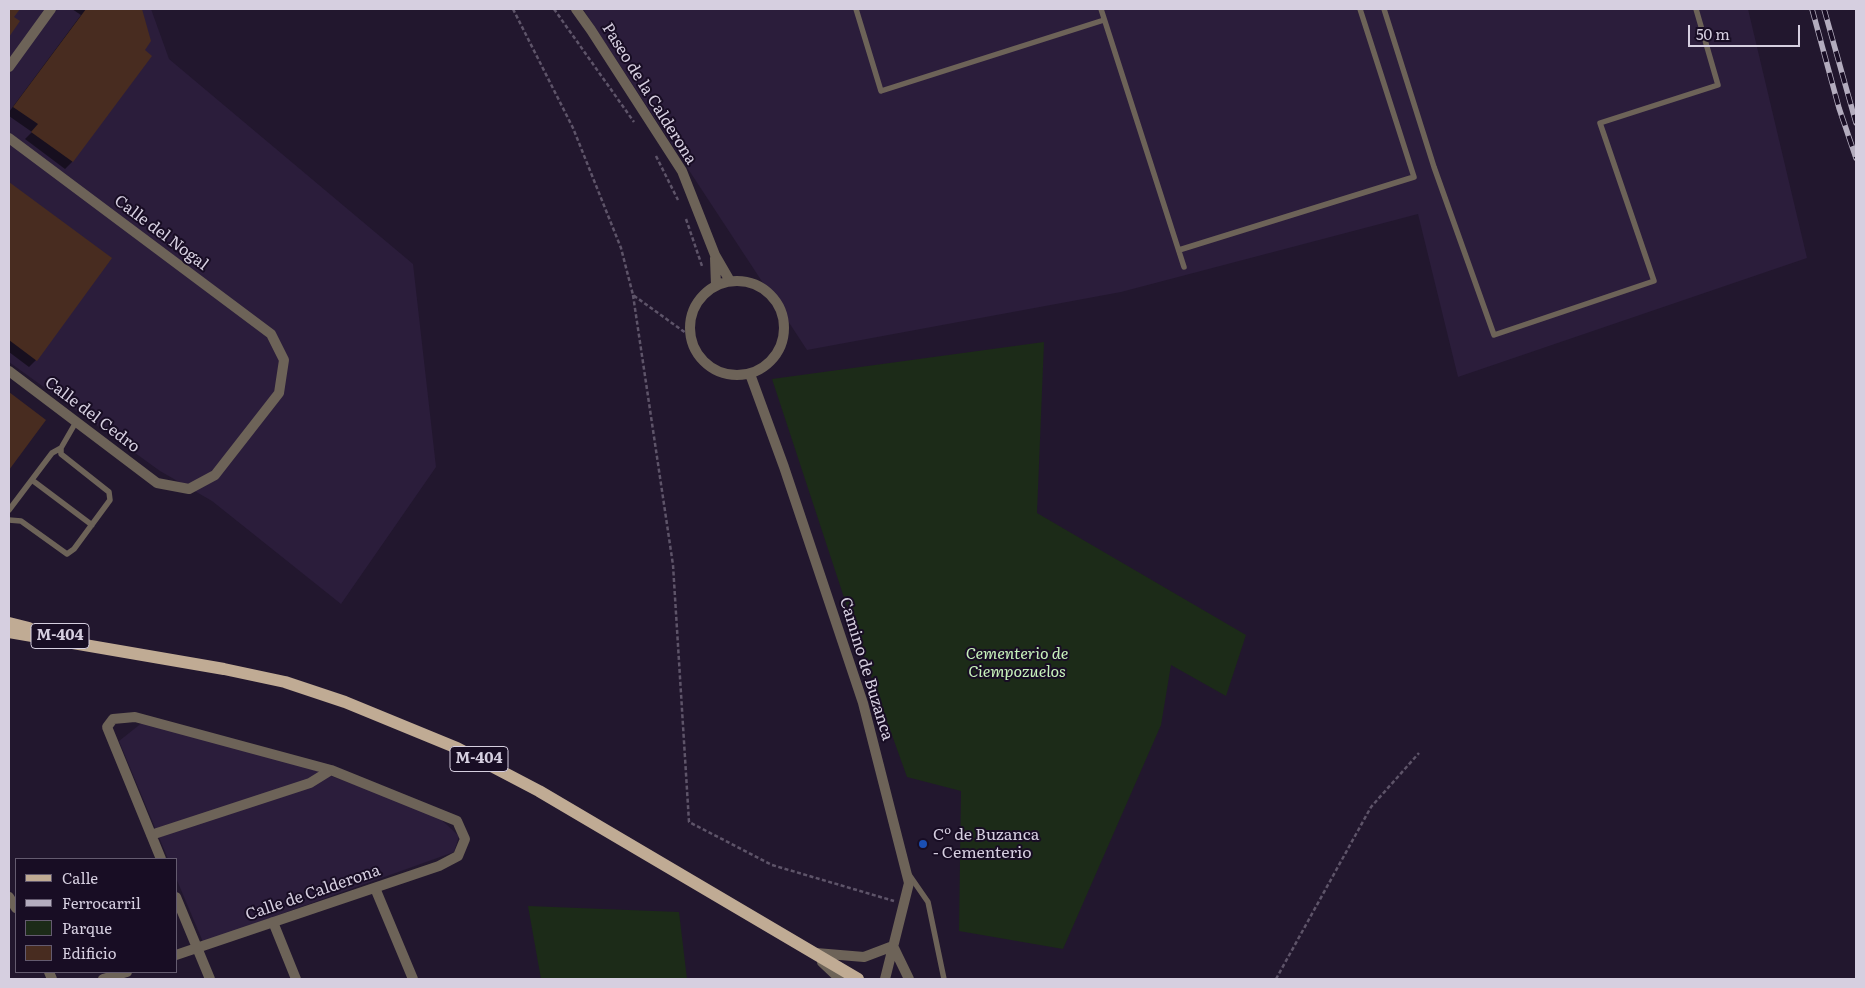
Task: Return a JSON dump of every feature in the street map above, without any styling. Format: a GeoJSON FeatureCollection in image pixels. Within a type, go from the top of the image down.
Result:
{"type":"FeatureCollection","features":[{"type":"Feature","properties":{"kind":"main road","name":"M-404"},"geometry":{"type":"LineString","coordinates":[[9,623],[111,649]]}},
{"type":"Feature","properties":{"kind":"main road","name":"M-404"},"geometry":{"type":"LineString","coordinates":[[9,632],[286,682],[345,702],[457,748],[540,791],[858,979]]}},
{"type":"Feature","properties":{"kind":"street"},"geometry":{"type":"LineString","coordinates":[[9,67],[51,9]]}},
{"type":"Feature","properties":{"kind":"street","name":"Paseo de la Calderona"},"geometry":{"type":"LineString","coordinates":[[576,9],[682,171],[715,255],[730,281]]}},
{"type":"Feature","properties":{"kind":"street","name":"Calle del Nogal"},"geometry":{"type":"LineString","coordinates":[[9,138],[271,334],[284,360],[279,393],[215,475],[189,490],[157,483]]}},
{"type":"Feature","properties":{"kind":"street","name":"Paseo de la Calderona"},"geometry":{"type":"LineString","coordinates":[[715,255],[716,285]]}},
{"type":"Feature","properties":{"kind":"street"},"geometry":{"type":"LineString","coordinates":[[730,281],[746,281],[766,290],[780,306],[785,321],[784,340],[776,356],[763,368],[750,374],[735,376],[710,367],[696,351],[690,336],[693,311],[698,300],[716,285],[730,281]]}},
{"type":"Feature","properties":{"kind":"street","name":"Calle del Cedro"},"geometry":{"type":"LineString","coordinates":[[9,371],[157,483]]}},
{"type":"Feature","properties":{"kind":"street","name":"Camino de Buzanca"},"geometry":{"type":"LineString","coordinates":[[750,374],[784,467],[863,704],[909,883],[885,979]]}},
{"type":"Feature","properties":{"kind":"street"},"geometry":{"type":"LineString","coordinates":[[161,858],[107,727],[113,720],[135,717],[331,770]]}},
{"type":"Feature","properties":{"kind":"street"},"geometry":{"type":"LineString","coordinates":[[151,835],[310,783],[331,770]]}},
{"type":"Feature","properties":{"kind":"street","name":"Calle de Calderona"},"geometry":{"type":"LineString","coordinates":[[178,954],[439,866],[458,856],[465,839],[457,821],[331,770]]}},
{"type":"Feature","properties":{"kind":"street"},"geometry":{"type":"LineString","coordinates":[[375,888],[413,979]]}},
{"type":"Feature","properties":{"kind":"street"},"geometry":{"type":"LineString","coordinates":[[178,902],[210,979]]}},
{"type":"Feature","properties":{"kind":"street"},"geometry":{"type":"LineString","coordinates":[[273,922],[296,979]]}},
{"type":"Feature","properties":{"kind":"street"},"geometry":{"type":"LineString","coordinates":[[813,953],[864,957],[893,946],[909,979]]}},
{"type":"Feature","properties":{"kind":"street"},"geometry":{"type":"LineString","coordinates":[[813,953],[840,979]]}},
{"type":"Feature","properties":{"kind":"street"},"geometry":{"type":"LineString","coordinates":[[103,979],[115,978]]}},
{"type":"Feature","properties":{"kind":"lane"},"geometry":{"type":"LineString","coordinates":[[856,9],[881,91],[1104,20]]}},
{"type":"Feature","properties":{"kind":"lane"},"geometry":{"type":"LineString","coordinates":[[1101,9],[1184,266]]}},
{"type":"Feature","properties":{"kind":"lane"},"geometry":{"type":"LineString","coordinates":[[1178,250],[1414,176],[1360,9]]}},
{"type":"Feature","properties":{"kind":"lane"},"geometry":{"type":"LineString","coordinates":[[1384,9],[1434,167],[1494,335],[1654,281],[1600,123],[1718,85],[1696,9]]}},
{"type":"Feature","properties":{"kind":"lane"},"geometry":{"type":"LineString","coordinates":[[9,520],[21,521],[66,554],[74,549],[110,500],[109,492],[61,454],[61,448],[76,422]]}},
{"type":"Feature","properties":{"kind":"lane"},"geometry":{"type":"LineString","coordinates":[[9,510],[52,453],[61,448]]}},
{"type":"Feature","properties":{"kind":"lane"},"geometry":{"type":"LineString","coordinates":[[32,480],[92,525]]}},
{"type":"Feature","properties":{"kind":"lane"},"geometry":{"type":"LineString","coordinates":[[905,868],[928,902],[944,979]]}},
{"type":"Feature","properties":{"kind":"path"},"geometry":{"type":"LineString","coordinates":[[513,9],[573,128],[621,248],[633,295],[673,565],[689,822],[772,865],[904,904]]}},
{"type":"Feature","properties":{"kind":"path"},"geometry":{"type":"LineString","coordinates":[[554,9],[639,129]]}},
{"type":"Feature","properties":{"kind":"path"},"geometry":{"type":"LineString","coordinates":[[655,154],[682,206]]}},
{"type":"Feature","properties":{"kind":"path"},"geometry":{"type":"LineString","coordinates":[[684,214],[702,266]]}},
{"type":"Feature","properties":{"kind":"path"},"geometry":{"type":"LineString","coordinates":[[633,295],[690,336]]}},
{"type":"Feature","properties":{"kind":"path"},"geometry":{"type":"LineString","coordinates":[[1276,979],[1371,807],[1420,753]]}},
{"type":"Feature","properties":{"kind":"shaded area"},"geometry":{"type":"Polygon","coordinates":[[[9,9],[151,9],[169,59],[413,264],[436,467],[341,604],[212,501],[160,471],[9,362],[9,9]]]}},
{"type":"Feature","properties":{"kind":"shaded area"},"geometry":{"type":"Polygon","coordinates":[[[583,9],[1748,9],[1807,258],[1458,377],[1418,214],[1121,292],[807,350],[583,9]]]}},
{"type":"Feature","properties":{"kind":"shaded area"},"geometry":{"type":"Polygon","coordinates":[[[143,722],[292,762],[434,813],[459,836],[454,852],[203,942],[178,883],[178,858],[168,858],[119,741],[143,722]]]}},
{"type":"Feature","properties":{"kind":"green space","name":"Cementerio de Ciempozuelos"},"geometry":{"type":"Polygon","coordinates":[[[1044,342],[1037,513],[1246,635],[1226,696],[1171,665],[1161,725],[1063,949],[959,931],[961,791],[907,777],[858,640],[772,379],[1044,342]]]}},
{"type":"Feature","properties":{"kind":"green space"},"geometry":{"type":"Polygon","coordinates":[[[528,906],[679,912],[687,979],[541,979],[528,906]]]}},
{"type":"Feature","properties":{"kind":"building"},"geometry":{"type":"Polygon","coordinates":[[[9,9],[20,9],[14,17],[20,21],[9,37],[9,9]]]}},
{"type":"Feature","properties":{"kind":"building"},"geometry":{"type":"Polygon","coordinates":[[[86,9],[142,9],[151,41],[145,50],[152,56],[73,162],[31,132],[38,124],[13,107],[86,9]]]}},
{"type":"Feature","properties":{"kind":"building"},"geometry":{"type":"Polygon","coordinates":[[[9,182],[112,258],[37,361],[9,340],[9,182]]]}},
{"type":"Feature","properties":{"kind":"building"},"geometry":{"type":"Polygon","coordinates":[[[9,392],[46,420],[9,470],[9,392]]]}},
{"type":"Feature","properties":{"kind":"railway"},"geometry":{"type":"LineString","coordinates":[[1812,9],[1839,108],[1856,158]]}},
{"type":"Feature","properties":{"kind":"railway"},"geometry":{"type":"LineString","coordinates":[[1824,9],[1856,123]]}},
{"type":"Feature","properties":{"kind":"place","name":"Cº de Buzanca - Cementerio"},"geometry":{"type":"Point","coordinates":[923,844]}}]}
